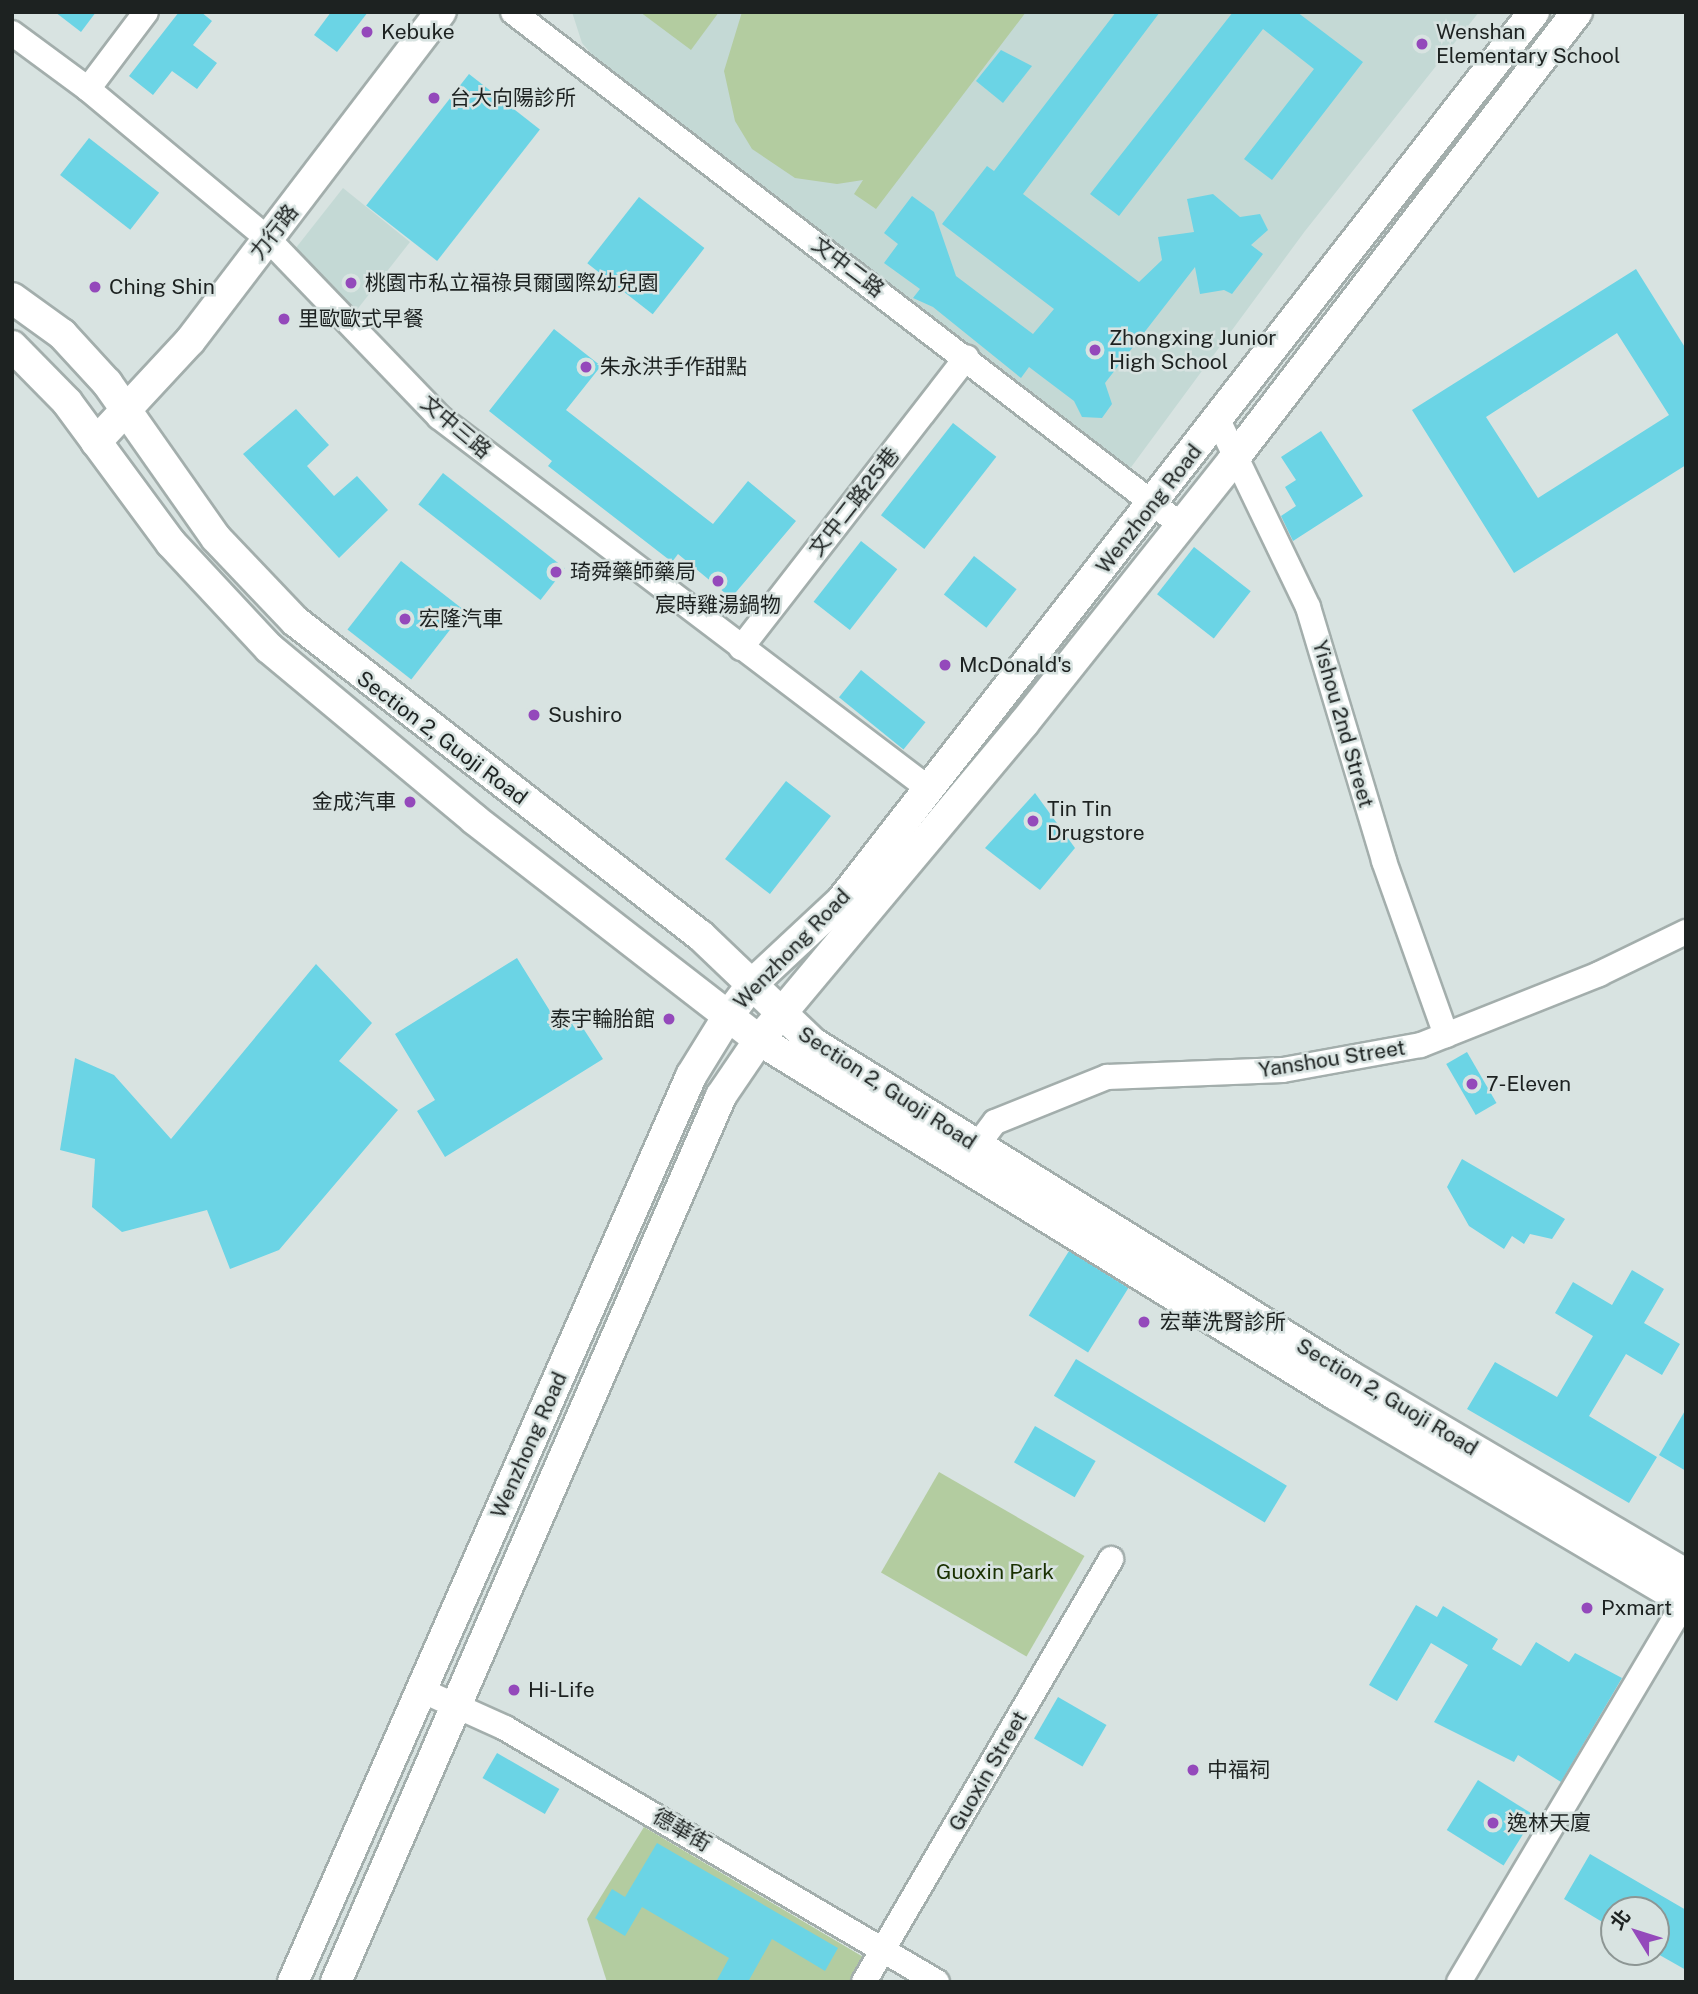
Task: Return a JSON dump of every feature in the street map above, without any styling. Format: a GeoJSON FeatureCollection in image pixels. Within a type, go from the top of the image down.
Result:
{"type":"FeatureCollection","features":[{"type":"Feature","properties":{"kind":"street"},"geometry":{"type":"LineString","coordinates":[[88,89],[146,12]]}},
{"type":"Feature","properties":{"kind":"street","name":"力行路"},"geometry":{"type":"LineString","coordinates":[[96,442],[128,413],[268,239],[441,12]]}},
{"type":"Feature","properties":{"kind":"street","name":"文中二路"},"geometry":{"type":"LineString","coordinates":[[513,12],[967,357],[1181,525]]}},
{"type":"Feature","properties":{"kind":"street","name":"Wenzhong Road"},"geometry":{"type":"LineString","coordinates":[[293,1982],[691,1076],[728,1016],[751,985],[842,900],[1219,422],[1534,12]]}},
{"type":"Feature","properties":{"kind":"street","name":"Wenzhong Road"},"geometry":{"type":"LineString","coordinates":[[336,1982],[721,1096],[759,1040],[1233,460],[1577,12]]}},
{"type":"Feature","properties":{"kind":"street","name":"文中三路"},"geometry":{"type":"LineString","coordinates":[[12,33],[88,89],[268,239],[439,417],[928,788]]}},
{"type":"Feature","properties":{"kind":"street","name":"Section 2, Guoji Road"},"geometry":{"type":"LineString","coordinates":[[12,298],[62,334],[128,413],[216,538],[295,621],[701,936],[780,1016],[824,1051],[976,1147],[1686,1574]]}},
{"type":"Feature","properties":{"kind":"street","name":"Section 2, Guoji Road"},"geometry":{"type":"LineString","coordinates":[[12,346],[67,402],[170,543],[270,648],[463,810],[759,1040],[1336,1395],[1686,1601]]}},
{"type":"Feature","properties":{"kind":"street","name":"文中二路25巷"},"geometry":{"type":"LineString","coordinates":[[741,648],[967,357]]}},
{"type":"Feature","properties":{"kind":"street","name":"Yishou 2nd Street"},"geometry":{"type":"LineString","coordinates":[[1219,422],[1233,460],[1308,607],[1384,861],[1446,1035]]}},
{"type":"Feature","properties":{"kind":"street","name":"Yanshou Street"},"geometry":{"type":"LineString","coordinates":[[976,1147],[995,1122],[1108,1077],[1283,1070],[1420,1045],[1686,932]]}},
{"type":"Feature","properties":{"kind":"street","name":"Guoxin Street"},"geometry":{"type":"LineString","coordinates":[[864,1982],[1111,1559]]}},
{"type":"Feature","properties":{"kind":"street"},"geometry":{"type":"LineString","coordinates":[[1459,1982],[1686,1601]]}},
{"type":"Feature","properties":{"kind":"street","name":"德華街"},"geometry":{"type":"LineString","coordinates":[[421,1690],[457,1705],[692,1834],[937,1982]]}},
{"type":"Feature","properties":{"kind":"shaded area","name":"Zhongxing Junior High School"},"geometry":{"type":"Polygon","coordinates":[[[572,12],[1479,12],[1305,231],[1129,470],[601,65],[582,43],[572,12]]]}},
{"type":"Feature","properties":{"kind":"shaded area","name":"桃園市私立福祿貝爾國際幼兒園"},"geometry":{"type":"Polygon","coordinates":[[[343,188],[410,242],[352,316],[295,249],[343,188]]]}},
{"type":"Feature","properties":{"kind":"green space"},"geometry":{"type":"Polygon","coordinates":[[[640,12],[719,12],[691,50],[640,12]]]}},
{"type":"Feature","properties":{"kind":"green space"},"geometry":{"type":"Polygon","coordinates":[[[742,12],[1026,12],[876,209],[854,194],[863,180],[837,184],[795,178],[752,149],[735,121],[724,71],[742,12]]]}},
{"type":"Feature","properties":{"kind":"green space","name":"Guoxin Park"},"geometry":{"type":"Polygon","coordinates":[[[939,1472],[1084,1556],[1026,1656],[881,1572],[939,1472]]]}},
{"type":"Feature","properties":{"kind":"green space"},"geometry":{"type":"Polygon","coordinates":[[[644,1827],[865,1958],[851,1982],[607,1982],[587,1919],[644,1827]]]}},
{"type":"Feature","properties":{"kind":"building"},"geometry":{"type":"Polygon","coordinates":[[[55,12],[96,12],[81,32],[55,12]]]}},
{"type":"Feature","properties":{"kind":"building"},"geometry":{"type":"Polygon","coordinates":[[[179,12],[201,12],[212,21],[193,45],[217,63],[197,89],[172,71],[153,95],[129,76],[179,12]]]}},
{"type":"Feature","properties":{"kind":"building"},"geometry":{"type":"Polygon","coordinates":[[[331,12],[368,12],[337,52],[314,35],[331,12]]]}},
{"type":"Feature","properties":{"kind":"building"},"geometry":{"type":"Polygon","coordinates":[[[1116,12],[1160,12],[1023,194],[1139,282],[1162,260],[1158,237],[1194,232],[1187,199],[1213,194],[1240,217],[1260,214],[1268,230],[1251,245],[1263,254],[1232,294],[1224,290],[1200,294],[1195,267],[1105,383],[1112,404],[1102,418],[1082,417],[1074,401],[1029,367],[1021,378],[933,307],[913,298],[920,289],[884,263],[898,244],[884,233],[912,196],[934,212],[956,276],[1033,334],[1054,309],[942,224],[987,166],[994,171],[1116,12]]]}},
{"type":"Feature","properties":{"kind":"building"},"geometry":{"type":"Polygon","coordinates":[[[1233,12],[1297,12],[1363,62],[1272,180],[1244,159],[1314,69],[1263,29],[1119,216],[1090,194],[1233,12]]]}},
{"type":"Feature","properties":{"kind":"building"},"geometry":{"type":"Polygon","coordinates":[[[1001,50],[1032,66],[1003,103],[976,81],[1001,50]]]}},
{"type":"Feature","properties":{"kind":"building"},"geometry":{"type":"Polygon","coordinates":[[[469,74],[540,129],[437,261],[366,206],[469,74]]]}},
{"type":"Feature","properties":{"kind":"building"},"geometry":{"type":"Polygon","coordinates":[[[89,138],[159,193],[130,230],[60,175],[89,138]]]}},
{"type":"Feature","properties":{"kind":"building"},"geometry":{"type":"Polygon","coordinates":[[[639,197],[704,248],[653,314],[587,263],[639,197]]]}},
{"type":"Feature","properties":{"kind":"building"},"geometry":{"type":"Polygon","coordinates":[[[1636,269],[1686,349],[1686,465],[1514,573],[1412,410],[1636,269]],[[1617,333],[1486,417],[1538,498],[1669,415],[1617,333]]]}},
{"type":"Feature","properties":{"kind":"building"},"geometry":{"type":"Polygon","coordinates":[[[554,329],[601,366],[566,410],[713,524],[748,481],[796,521],[731,598],[678,554],[672,562],[548,466],[552,461],[489,411],[554,329]]]}},
{"type":"Feature","properties":{"kind":"building"},"geometry":{"type":"Polygon","coordinates":[[[296,409],[329,445],[307,466],[334,496],[357,476],[388,510],[339,558],[243,454],[296,409]]]}},
{"type":"Feature","properties":{"kind":"building"},"geometry":{"type":"Polygon","coordinates":[[[953,423],[996,457],[924,549],[881,515],[953,423]]]}},
{"type":"Feature","properties":{"kind":"building"},"geometry":{"type":"Polygon","coordinates":[[[1321,431],[1363,496],[1293,541],[1281,516],[1296,506],[1285,487],[1296,480],[1281,457],[1321,431]]]}},
{"type":"Feature","properties":{"kind":"building"},"geometry":{"type":"Polygon","coordinates":[[[443,473],[565,568],[541,600],[418,505],[443,473]]]}},
{"type":"Feature","properties":{"kind":"building"},"geometry":{"type":"Polygon","coordinates":[[[861,541],[897,569],[850,630],[814,602],[861,541]]]}},
{"type":"Feature","properties":{"kind":"building"},"geometry":{"type":"Polygon","coordinates":[[[1194,547],[1251,591],[1214,639],[1157,594],[1194,547]]]}},
{"type":"Feature","properties":{"kind":"building"},"geometry":{"type":"Polygon","coordinates":[[[974,556],[1017,589],[986,628],[944,595],[974,556]]]}},
{"type":"Feature","properties":{"kind":"building","name":"宏隆汽車"},"geometry":{"type":"Polygon","coordinates":[[[401,561],[465,611],[411,679],[347,630],[401,561]]]}},
{"type":"Feature","properties":{"kind":"building"},"geometry":{"type":"Polygon","coordinates":[[[861,670],[926,722],[903,749],[839,697],[861,670]]]}},
{"type":"Feature","properties":{"kind":"building"},"geometry":{"type":"Polygon","coordinates":[[[786,781],[831,816],[770,894],[725,859],[786,781]]]}},
{"type":"Feature","properties":{"kind":"building","name":"Tin Tin Drugstore"},"geometry":{"type":"Polygon","coordinates":[[[1035,793],[1075,848],[1040,890],[985,848],[1035,793]]]}},
{"type":"Feature","properties":{"kind":"building"},"geometry":{"type":"Polygon","coordinates":[[[517,958],[558,1024],[574,1014],[603,1059],[445,1157],[417,1111],[435,1100],[395,1034],[517,958]]]}},
{"type":"Feature","properties":{"kind":"building"},"geometry":{"type":"Polygon","coordinates":[[[316,964],[372,1023],[339,1061],[398,1110],[279,1250],[230,1269],[207,1210],[122,1232],[92,1207],[95,1159],[60,1150],[75,1058],[114,1075],[171,1139],[316,964]]]}},
{"type":"Feature","properties":{"kind":"building","name":"7-Eleven"},"geometry":{"type":"Polygon","coordinates":[[[1467,1052],[1496,1103],[1476,1115],[1446,1064],[1467,1052]]]}},
{"type":"Feature","properties":{"kind":"building"},"geometry":{"type":"Polygon","coordinates":[[[1462,1159],[1565,1219],[1552,1239],[1530,1234],[1524,1244],[1512,1236],[1504,1249],[1469,1226],[1447,1187],[1462,1159]]]}},
{"type":"Feature","properties":{"kind":"building"},"geometry":{"type":"Polygon","coordinates":[[[1069,1251],[1128,1288],[1088,1353],[1029,1315],[1069,1251]]]}},
{"type":"Feature","properties":{"kind":"building"},"geometry":{"type":"Polygon","coordinates":[[[1632,1270],[1664,1289],[1644,1323],[1680,1344],[1662,1375],[1626,1354],[1589,1416],[1657,1457],[1629,1503],[1467,1409],[1495,1362],[1557,1397],[1593,1336],[1555,1313],[1573,1282],[1612,1305],[1632,1270]]]}},
{"type":"Feature","properties":{"kind":"building"},"geometry":{"type":"Polygon","coordinates":[[[1076,1359],[1287,1486],[1265,1523],[1054,1396],[1076,1359]]]}},
{"type":"Feature","properties":{"kind":"building"},"geometry":{"type":"Polygon","coordinates":[[[1686,1409],[1686,1471],[1659,1455],[1686,1409]]]}},
{"type":"Feature","properties":{"kind":"building"},"geometry":{"type":"Polygon","coordinates":[[[1035,1426],[1096,1461],[1075,1497],[1014,1462],[1035,1426]]]}},
{"type":"Feature","properties":{"kind":"building"},"geometry":{"type":"Polygon","coordinates":[[[1416,1605],[1437,1617],[1443,1606],[1498,1639],[1492,1649],[1521,1666],[1536,1642],[1569,1662],[1575,1653],[1622,1678],[1561,1782],[1518,1755],[1514,1762],[1434,1722],[1468,1665],[1431,1643],[1397,1701],[1369,1685],[1416,1605]]]}},
{"type":"Feature","properties":{"kind":"building"},"geometry":{"type":"Polygon","coordinates":[[[1058,1697],[1106,1725],[1082,1767],[1034,1739],[1058,1697]]]}},
{"type":"Feature","properties":{"kind":"building"},"geometry":{"type":"Polygon","coordinates":[[[497,1753],[559,1789],[545,1814],[482,1778],[497,1753]]]}},
{"type":"Feature","properties":{"kind":"building","name":"逸林天廈"},"geometry":{"type":"Polygon","coordinates":[[[1478,1780],[1535,1816],[1504,1866],[1447,1830],[1478,1780]]]}},
{"type":"Feature","properties":{"kind":"building"},"geometry":{"type":"Polygon","coordinates":[[[657,1843],[838,1948],[825,1971],[772,1939],[748,1982],[716,1982],[729,1958],[642,1907],[625,1936],[595,1918],[612,1889],[625,1897],[657,1843]]]}},
{"type":"Feature","properties":{"kind":"building"},"geometry":{"type":"Polygon","coordinates":[[[1590,1854],[1662,1896],[1600,1896],[1600,1921],[1564,1899],[1590,1854]]]}},
{"type":"Feature","properties":{"kind":"building"},"geometry":{"type":"Polygon","coordinates":[[[1670,1901],[1686,1910],[1686,1970],[1670,1961],[1670,1901]]]}},
{"type":"Feature","properties":{"kind":"place","name":"Kebuke"},"geometry":{"type":"Point","coordinates":[367,32]}},
{"type":"Feature","properties":{"kind":"place","name":"Wenshan Elementary School"},"geometry":{"type":"Point","coordinates":[1422,44]}},
{"type":"Feature","properties":{"kind":"place","name":"台大向陽診所"},"geometry":{"type":"Point","coordinates":[434,98]}},
{"type":"Feature","properties":{"kind":"place","name":"桃園市私立福祿貝爾國際幼兒園"},"geometry":{"type":"Point","coordinates":[351,283]}},
{"type":"Feature","properties":{"kind":"place","name":"Ching Shin"},"geometry":{"type":"Point","coordinates":[95,287]}},
{"type":"Feature","properties":{"kind":"place","name":"里歐歐式早餐"},"geometry":{"type":"Point","coordinates":[284,319]}},
{"type":"Feature","properties":{"kind":"place","name":"Zhongxing Junior High School"},"geometry":{"type":"Point","coordinates":[1095,350]}},
{"type":"Feature","properties":{"kind":"place","name":"朱永洪手作甜點"},"geometry":{"type":"Point","coordinates":[586,367]}},
{"type":"Feature","properties":{"kind":"place","name":"琦舜藥師藥局"},"geometry":{"type":"Point","coordinates":[556,572]}},
{"type":"Feature","properties":{"kind":"place","name":"宸時雞湯鍋物"},"geometry":{"type":"Point","coordinates":[718,581]}},
{"type":"Feature","properties":{"kind":"place","name":"宏隆汽車"},"geometry":{"type":"Point","coordinates":[405,619]}},
{"type":"Feature","properties":{"kind":"place","name":"McDonald's"},"geometry":{"type":"Point","coordinates":[945,665]}},
{"type":"Feature","properties":{"kind":"place","name":"Sushiro"},"geometry":{"type":"Point","coordinates":[534,715]}},
{"type":"Feature","properties":{"kind":"place","name":"金成汽車"},"geometry":{"type":"Point","coordinates":[410,802]}},
{"type":"Feature","properties":{"kind":"place","name":"Tin Tin Drugstore"},"geometry":{"type":"Point","coordinates":[1033,821]}},
{"type":"Feature","properties":{"kind":"place","name":"泰宇輪胎館"},"geometry":{"type":"Point","coordinates":[669,1019]}},
{"type":"Feature","properties":{"kind":"place","name":"7-Eleven"},"geometry":{"type":"Point","coordinates":[1472,1084]}},
{"type":"Feature","properties":{"kind":"place","name":"宏華洗腎診所"},"geometry":{"type":"Point","coordinates":[1144,1322]}},
{"type":"Feature","properties":{"kind":"place","name":"Pxmart"},"geometry":{"type":"Point","coordinates":[1587,1608]}},
{"type":"Feature","properties":{"kind":"place","name":"Hi-Life"},"geometry":{"type":"Point","coordinates":[514,1690]}},
{"type":"Feature","properties":{"kind":"place","name":"中福祠"},"geometry":{"type":"Point","coordinates":[1193,1770]}},
{"type":"Feature","properties":{"kind":"place","name":"逸林天廈"},"geometry":{"type":"Point","coordinates":[1493,1823]}}]}
